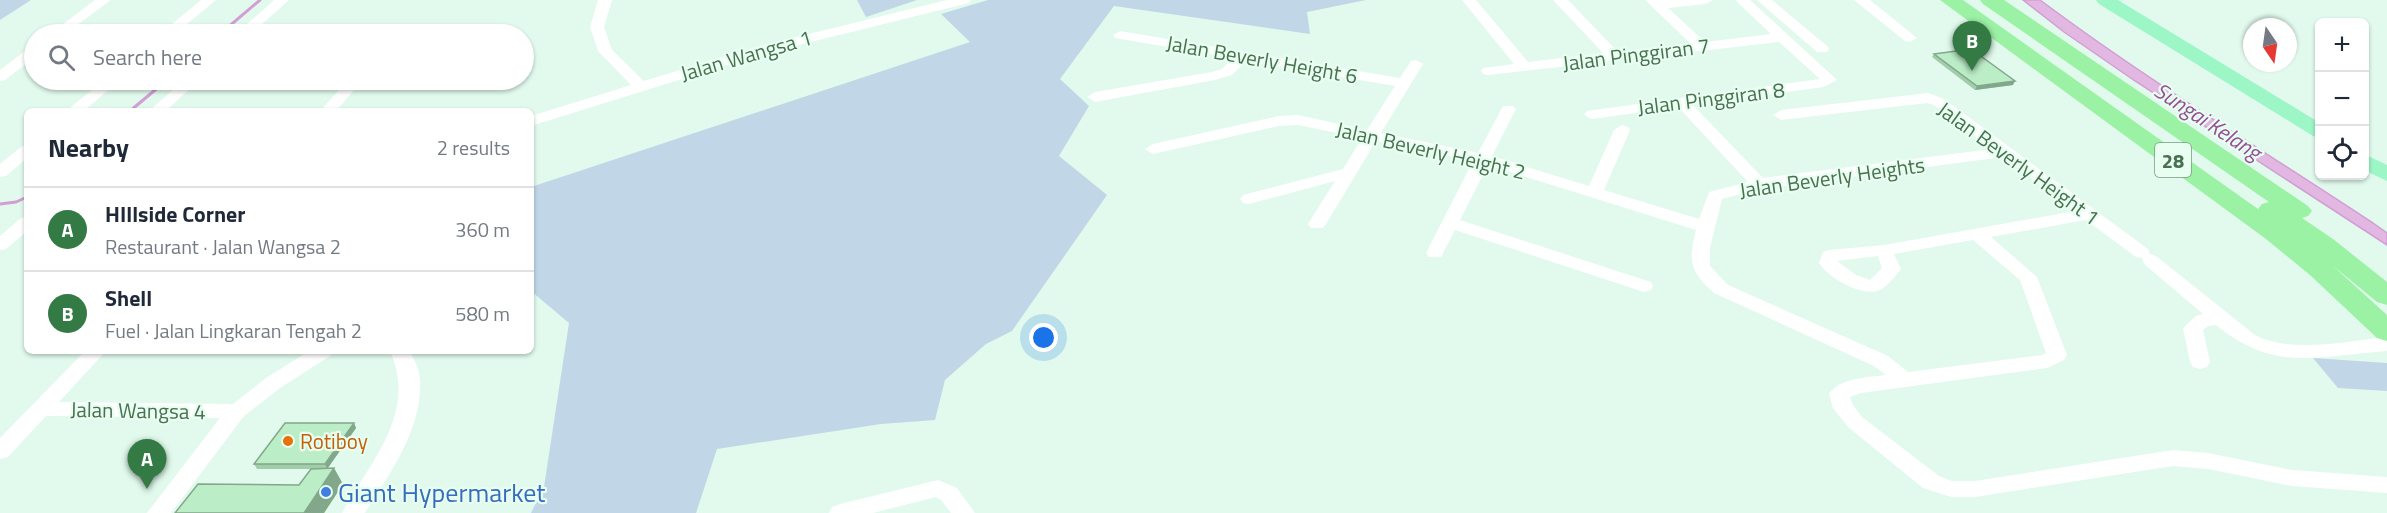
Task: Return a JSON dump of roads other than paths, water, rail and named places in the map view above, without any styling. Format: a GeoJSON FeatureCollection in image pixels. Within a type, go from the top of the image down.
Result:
{"type":"FeatureCollection","features":[{"type":"Feature","properties":{"kind":"highway","name":"28"},"geometry":{"type":"LineString","coordinates":[[1950,0],[2275,233],[2320,269],[2387,331]]}},
{"type":"Feature","properties":{"kind":"highway","name":"28"},"geometry":{"type":"LineString","coordinates":[[1969,0],[2324,245],[2387,296]]}},
{"type":"Feature","properties":{"kind":"highway"},"geometry":{"type":"LineString","coordinates":[[1990,0],[2387,273]]}},
{"type":"Feature","properties":{"kind":"main road"},"geometry":{"type":"LineString","coordinates":[[2105,0],[2315,130]]}},
{"type":"Feature","properties":{"kind":"main road"},"geometry":{"type":"LineString","coordinates":[[2369,163],[2387,174]]}},
{"type":"Feature","properties":{"kind":"street"},"geometry":{"type":"LineString","coordinates":[[71,24],[104,0]]}},
{"type":"Feature","properties":{"kind":"street"},"geometry":{"type":"LineString","coordinates":[[179,24],[209,0]]}},
{"type":"Feature","properties":{"kind":"street"},"geometry":{"type":"LineString","coordinates":[[254,24],[282,0]]}},
{"type":"Feature","properties":{"kind":"street"},"geometry":{"type":"LineString","coordinates":[[605,0],[597,27],[605,51],[640,86]]}},
{"type":"Feature","properties":{"kind":"street","name":"Jalan Wangsa 1"},"geometry":{"type":"LineString","coordinates":[[534,120],[640,86],[815,35],[964,0]]}},
{"type":"Feature","properties":{"kind":"street"},"geometry":{"type":"LineString","coordinates":[[1469,0],[1524,67]]}},
{"type":"Feature","properties":{"kind":"street"},"geometry":{"type":"LineString","coordinates":[[1560,0],[1614,56]]}},
{"type":"Feature","properties":{"kind":"street"},"geometry":{"type":"LineString","coordinates":[[1654,3],[1706,0]]}},
{"type":"Feature","properties":{"kind":"street"},"geometry":{"type":"LineString","coordinates":[[1742,0],[1783,37]]}},
{"type":"Feature","properties":{"kind":"street"},"geometry":{"type":"LineString","coordinates":[[1764,0],[1822,49]]}},
{"type":"Feature","properties":{"kind":"street"},"geometry":{"type":"LineString","coordinates":[[1861,0],[1910,38]]}},
{"type":"Feature","properties":{"kind":"street"},"geometry":{"type":"LineString","coordinates":[[1654,3],[1701,46]]}},
{"type":"Feature","properties":{"kind":"street","name":"Jalan Beverly Height 6"},"geometry":{"type":"LineString","coordinates":[[1120,35],[1404,83]]}},
{"type":"Feature","properties":{"kind":"street","name":"Jalan Pinggiran 7"},"geometry":{"type":"LineString","coordinates":[[1488,71],[1783,37]]}},
{"type":"Feature","properties":{"kind":"street","name":"Jalan Pinggiran 8"},"geometry":{"type":"LineString","coordinates":[[1592,114],[1824,83],[1830,80],[1783,37]]}},
{"type":"Feature","properties":{"kind":"street"},"geometry":{"type":"LineString","coordinates":[[1095,98],[1215,76],[1227,72],[1243,55]]}},
{"type":"Feature","properties":{"kind":"street"},"geometry":{"type":"LineString","coordinates":[[0,77],[24,59]]}},
{"type":"Feature","properties":{"kind":"street"},"geometry":{"type":"LineString","coordinates":[[1317,224],[1416,64]]}},
{"type":"Feature","properties":{"kind":"street"},"geometry":{"type":"LineString","coordinates":[[78,108],[100,90]]}},
{"type":"Feature","properties":{"kind":"street"},"geometry":{"type":"LineString","coordinates":[[160,108],[181,90]]}},
{"type":"Feature","properties":{"kind":"street"},"geometry":{"type":"LineString","coordinates":[[331,108],[347,90]]}},
{"type":"Feature","properties":{"kind":"street","name":"Jalan Beverly Height 1"},"geometry":{"type":"LineString","coordinates":[[1781,115],[1928,98],[1939,102],[2146,257],[2257,346],[2275,351],[2387,344]]}},
{"type":"Feature","properties":{"kind":"street"},"geometry":{"type":"LineString","coordinates":[[1682,102],[1760,184]]}},
{"type":"Feature","properties":{"kind":"street"},"geometry":{"type":"LineString","coordinates":[[1435,253],[1485,159],[1508,109]]}},
{"type":"Feature","properties":{"kind":"street","name":"Jalan Beverly Height 2"},"geometry":{"type":"LineString","coordinates":[[1153,149],[1279,121],[1298,120],[1485,159],[1706,227]]}},
{"type":"Feature","properties":{"kind":"street"},"geometry":{"type":"LineString","coordinates":[[1594,192],[1622,130]]}},
{"type":"Feature","properties":{"kind":"street"},"geometry":{"type":"LineString","coordinates":[[0,172],[24,152]]}},
{"type":"Feature","properties":{"kind":"street","name":"Jalan Beverly Heights"},"geometry":{"type":"LineString","coordinates":[[1906,381],[1881,361],[1721,289],[1707,277],[1700,262],[1706,227],[1715,196],[1760,184],[2007,152]]}},
{"type":"Feature","properties":{"kind":"street"},"geometry":{"type":"LineString","coordinates":[[1249,199],[1349,172]]}},
{"type":"Feature","properties":{"kind":"street"},"geometry":{"type":"LineString","coordinates":[[1884,250],[2089,214]]}},
{"type":"Feature","properties":{"kind":"street"},"geometry":{"type":"LineString","coordinates":[[1451,223],[1644,286]]}},
{"type":"Feature","properties":{"kind":"street"},"geometry":{"type":"LineString","coordinates":[[0,245],[24,225]]}},
{"type":"Feature","properties":{"kind":"street"},"geometry":{"type":"LineString","coordinates":[[1976,233],[2028,278],[2057,355],[2047,361],[1857,386],[1839,394],[1843,408],[1855,422],[1931,482],[1951,489],[1975,489],[2173,458],[2208,461],[2292,478],[2387,485]]}},
{"type":"Feature","properties":{"kind":"street"},"geometry":{"type":"LineString","coordinates":[[2200,362],[2195,347],[2193,328],[2203,320],[2220,318]]}},
{"type":"Feature","properties":{"kind":"street"},"geometry":{"type":"LineString","coordinates":[[0,451],[93,354]]}},
{"type":"Feature","properties":{"kind":"street"},"geometry":{"type":"LineString","coordinates":[[158,513],[237,411],[273,383],[318,354]]}},
{"type":"Feature","properties":{"kind":"street"},"geometry":{"type":"LineString","coordinates":[[353,513],[396,437],[412,392],[408,371],[401,354]]}},
{"type":"Feature","properties":{"kind":"street","name":"Jalan Wangsa 4"},"geometry":{"type":"LineString","coordinates":[[39,409],[237,411]]}},
{"type":"Feature","properties":{"kind":"street"},"geometry":{"type":"LineString","coordinates":[[840,513],[938,488],[949,494],[964,513]]}},
{"type":"Feature","properties":{"kind":"water","name":"Sungai Kelang"},"geometry":{"type":"Polygon","coordinates":[[[2023,0],[2040,0],[2163,86],[2373,223],[2387,233],[2387,245],[2135,81],[2064,32],[2023,0]]]}},
{"type":"Feature","properties":{"kind":"waterway"},"geometry":{"type":"LineString","coordinates":[[232,24],[260,0]]}},
{"type":"Feature","properties":{"kind":"waterway"},"geometry":{"type":"LineString","coordinates":[[134,108],[155,90]]}},
{"type":"Feature","properties":{"kind":"waterway"},"geometry":{"type":"LineString","coordinates":[[0,204],[24,198]]}},
{"type":"Feature","properties":{"kind":"place","name":"Shell"},"geometry":{"type":"Point","coordinates":[1972,71]}},
{"type":"Feature","properties":{"kind":"place","name":"Rotiboy"},"geometry":{"type":"Point","coordinates":[288,441]}},
{"type":"Feature","properties":{"kind":"place","name":"HIllside Corner"},"geometry":{"type":"Point","coordinates":[147,489]}},
{"type":"Feature","properties":{"kind":"place","name":"Giant Hypermarket"},"geometry":{"type":"Point","coordinates":[326,492]}}]}
